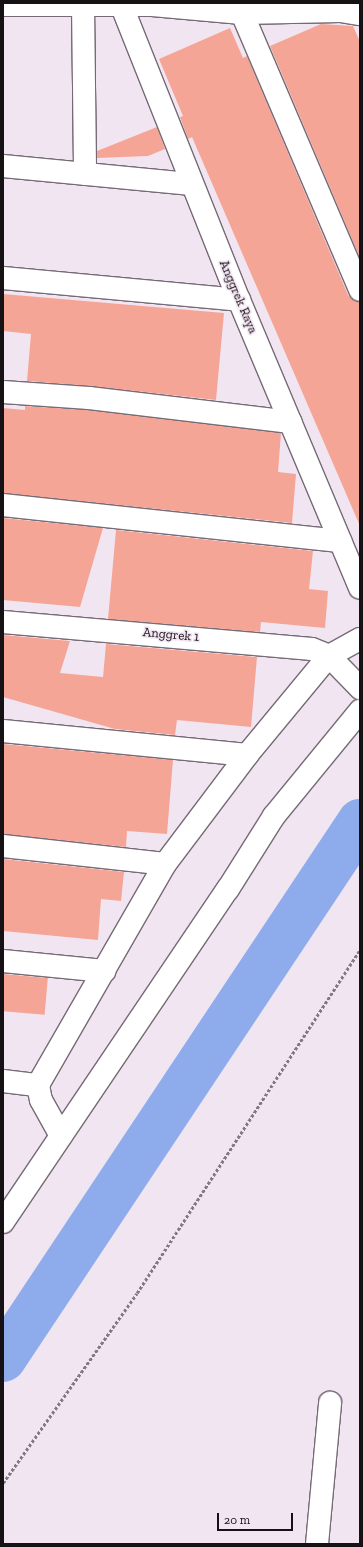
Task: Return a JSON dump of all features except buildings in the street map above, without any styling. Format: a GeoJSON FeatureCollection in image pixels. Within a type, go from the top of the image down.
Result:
{"type":"FeatureCollection","features":[{"type":"Feature","properties":{"kind":"street"},"geometry":{"type":"LineString","coordinates":[[83,4],[85,174]]}},
{"type":"Feature","properties":{"kind":"street"},"geometry":{"type":"LineString","coordinates":[[3,5],[121,4],[242,13],[346,9]]}},
{"type":"Feature","properties":{"kind":"street","name":"Anggrek Raya"},"geometry":{"type":"LineString","coordinates":[[121,4],[238,300],[291,422],[360,588]]}},
{"type":"Feature","properties":{"kind":"street"},"geometry":{"type":"LineString","coordinates":[[242,13],[360,290]]}},
{"type":"Feature","properties":{"kind":"street"},"geometry":{"type":"LineString","coordinates":[[3,166],[192,184]]}},
{"type":"Feature","properties":{"kind":"street"},"geometry":{"type":"LineString","coordinates":[[3,278],[238,300]]}},
{"type":"Feature","properties":{"kind":"street"},"geometry":{"type":"LineString","coordinates":[[3,392],[89,398],[291,422]]}},
{"type":"Feature","properties":{"kind":"street"},"geometry":{"type":"LineString","coordinates":[[3,506],[340,541]]}},
{"type":"Feature","properties":{"kind":"street","name":"Anggrek 1"},"geometry":{"type":"LineString","coordinates":[[3,622],[301,647],[320,651],[332,659]]}},
{"type":"Feature","properties":{"kind":"street"},"geometry":{"type":"LineString","coordinates":[[57,1129],[41,1100],[38,1085],[105,971],[165,864],[247,755],[332,659],[360,639]]}},
{"type":"Feature","properties":{"kind":"street"},"geometry":{"type":"LineString","coordinates":[[332,659],[360,688]]}},
{"type":"Feature","properties":{"kind":"street"},"geometry":{"type":"LineString","coordinates":[[3,1222],[57,1129],[224,896],[274,816],[360,711]]}},
{"type":"Feature","properties":{"kind":"street"},"geometry":{"type":"LineString","coordinates":[[3,731],[247,755]]}},
{"type":"Feature","properties":{"kind":"street"},"geometry":{"type":"LineString","coordinates":[[3,846],[165,864]]}},
{"type":"Feature","properties":{"kind":"street"},"geometry":{"type":"LineString","coordinates":[[3,961],[105,971]]}},
{"type":"Feature","properties":{"kind":"street"},"geometry":{"type":"LineString","coordinates":[[3,1081],[38,1085]]}},
{"type":"Feature","properties":{"kind":"street"},"geometry":{"type":"LineString","coordinates":[[317,1544],[330,1403]]}},
{"type":"Feature","properties":{"kind":"path"},"geometry":{"type":"LineString","coordinates":[[3,1483],[137,1293],[360,949]]}},
{"type":"Feature","properties":{"kind":"waterway"},"geometry":{"type":"LineString","coordinates":[[3,1359],[360,822]]}}]}
